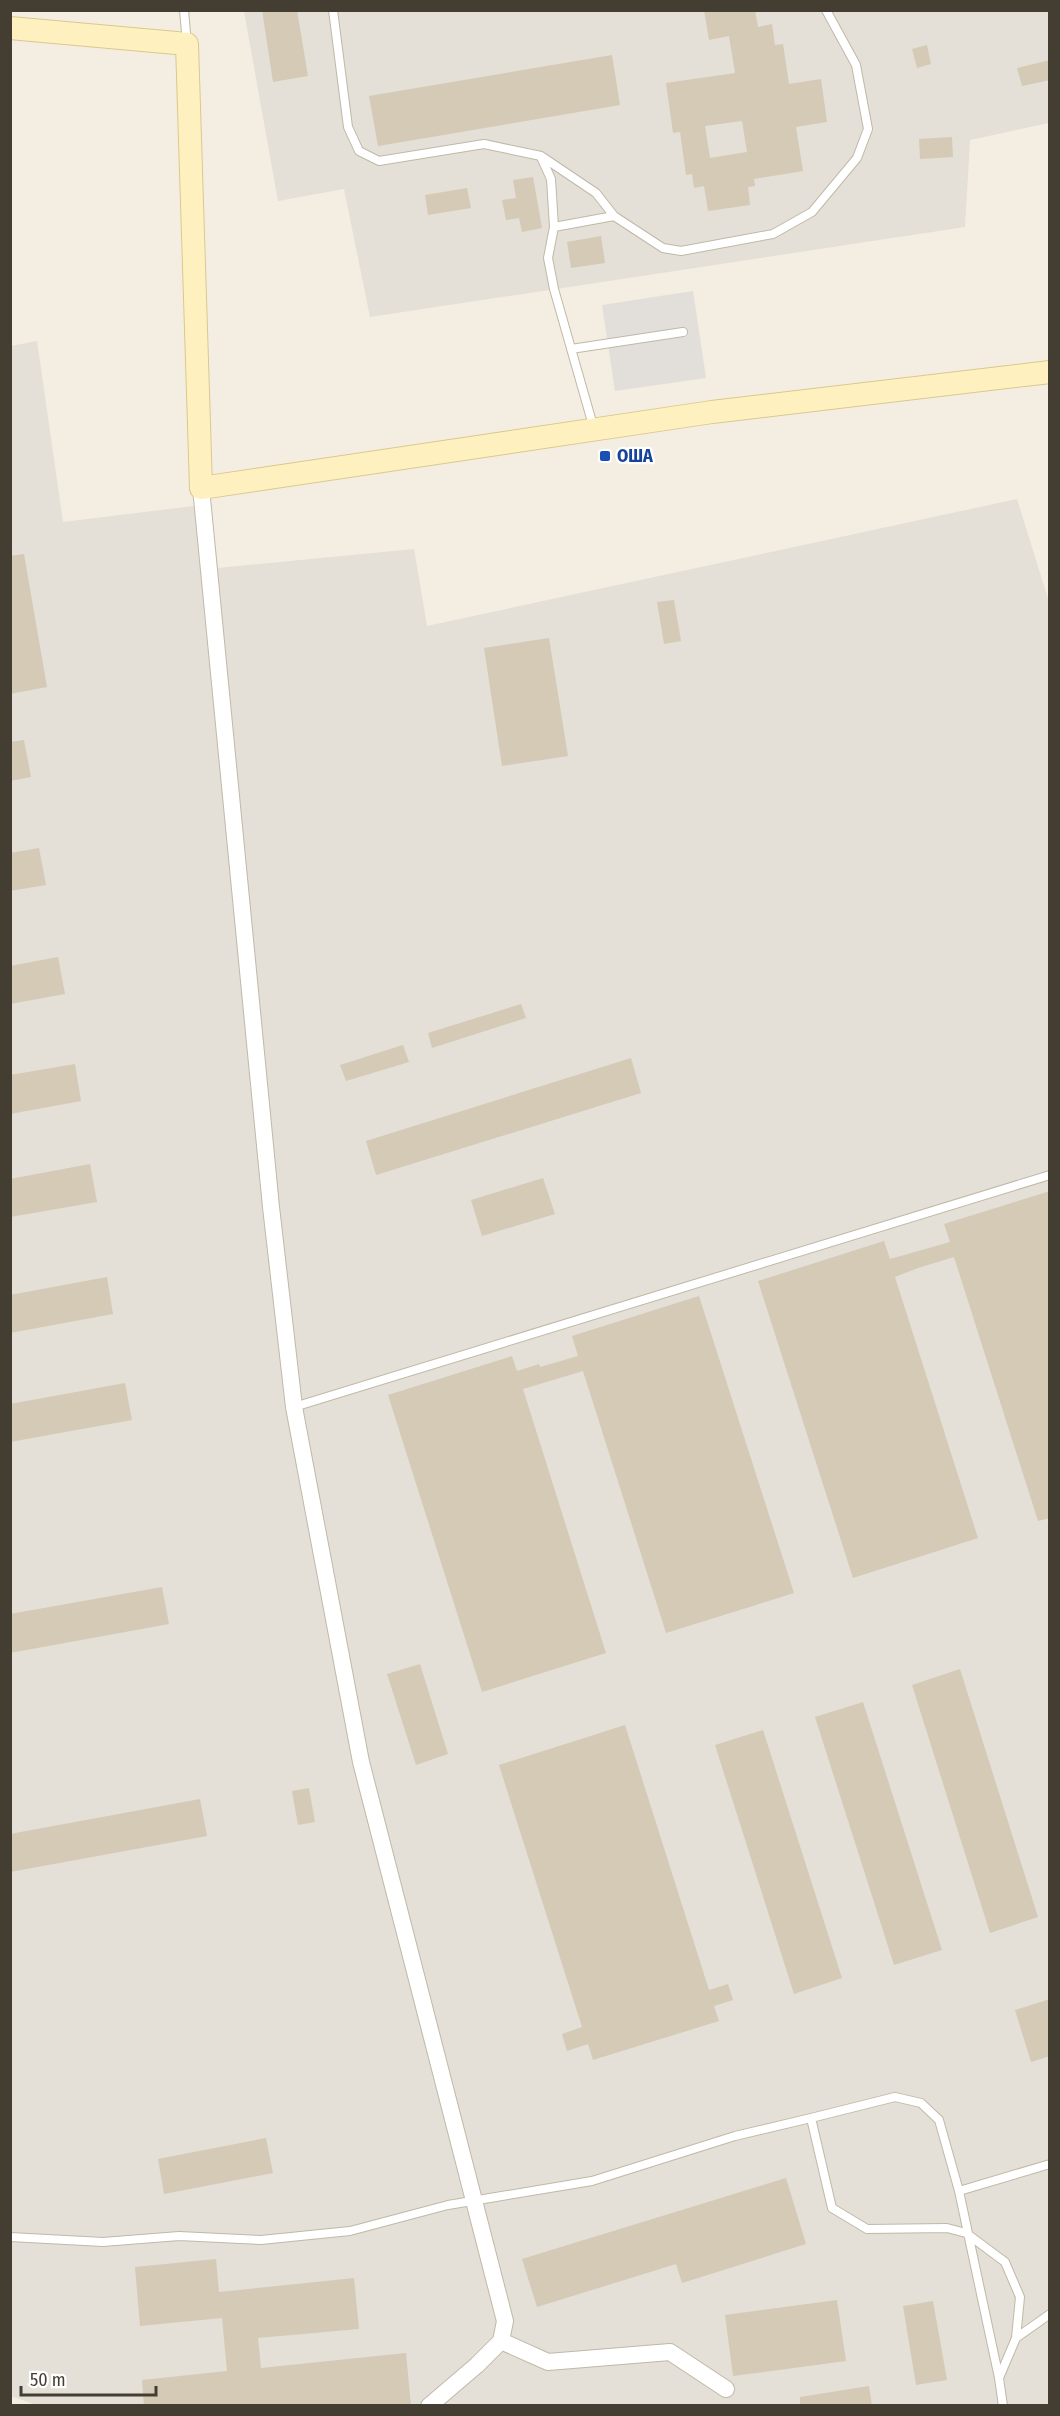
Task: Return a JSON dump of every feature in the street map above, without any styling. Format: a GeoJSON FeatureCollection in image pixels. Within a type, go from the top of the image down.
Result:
{"type":"FeatureCollection","features":[{"type":"Feature","properties":{"kind":"street"},"geometry":{"type":"LineString","coordinates":[[10,28],[187,44],[201,488],[271,1207],[294,1407],[361,1762],[505,2321],[501,2341],[429,2406]]}},
{"type":"Feature","properties":{"kind":"street"},"geometry":{"type":"LineString","coordinates":[[201,488],[594,429],[1050,372]]}},
{"type":"Feature","properties":{"kind":"street"},"geometry":{"type":"LineString","coordinates":[[501,2341],[548,2362],[670,2352],[726,2389]]}},
{"type":"Feature","properties":{"kind":"lane"},"geometry":{"type":"LineString","coordinates":[[184,10],[187,44]]}},
{"type":"Feature","properties":{"kind":"lane"},"geometry":{"type":"LineString","coordinates":[[333,10],[348,127],[359,151],[379,161],[484,144],[541,156],[596,194],[615,216],[663,248],[681,251],[773,234],[812,212],[856,158],[868,129],[856,65],[826,10]]}},
{"type":"Feature","properties":{"kind":"lane"},"geometry":{"type":"LineString","coordinates":[[541,156],[551,180],[554,227],[548,258],[554,289],[594,429]]}},
{"type":"Feature","properties":{"kind":"lane"},"geometry":{"type":"LineString","coordinates":[[554,227],[615,216]]}},
{"type":"Feature","properties":{"kind":"lane"},"geometry":{"type":"LineString","coordinates":[[571,349],[683,332]]}},
{"type":"Feature","properties":{"kind":"lane"},"geometry":{"type":"LineString","coordinates":[[294,1407],[1050,1175]]}},
{"type":"Feature","properties":{"kind":"lane"},"geometry":{"type":"LineString","coordinates":[[10,2237],[103,2242],[179,2236],[261,2240],[350,2231],[448,2205],[592,2181],[735,2136],[895,2097],[921,2103],[939,2120],[959,2191],[1003,2406]]}},
{"type":"Feature","properties":{"kind":"lane"},"geometry":{"type":"LineString","coordinates":[[812,2118],[832,2208],[867,2229],[946,2228],[966,2233],[1005,2262],[1020,2297],[1016,2338],[999,2378]]}},
{"type":"Feature","properties":{"kind":"lane"},"geometry":{"type":"LineString","coordinates":[[959,2191],[1050,2164]]}},
{"type":"Feature","properties":{"kind":"lane"},"geometry":{"type":"LineString","coordinates":[[1016,2338],[1050,2314]]}},
{"type":"Feature","properties":{"kind":"shaded area"},"geometry":{"type":"Polygon","coordinates":[[[244,11],[1049,11],[1049,123],[970,140],[965,227],[370,317],[344,189],[278,201],[244,11]]]}},
{"type":"Feature","properties":{"kind":"shaded area"},"geometry":{"type":"Polygon","coordinates":[[[693,291],[706,378],[615,391],[602,305],[693,291]]]}},
{"type":"Feature","properties":{"kind":"shaded area"},"geometry":{"type":"Polygon","coordinates":[[[37,341],[63,522],[210,504],[218,568],[414,549],[427,626],[1017,499],[1050,605],[1049,2405],[39,2406],[11,2396],[11,346],[37,341]]]}},
{"type":"Feature","properties":{"kind":"building"},"geometry":{"type":"Polygon","coordinates":[[[262,10],[297,10],[308,76],[273,82],[262,10]]]}},
{"type":"Feature","properties":{"kind":"building"},"geometry":{"type":"Polygon","coordinates":[[[704,10],[755,10],[758,27],[772,24],[775,45],[783,44],[789,84],[821,79],[827,122],[796,127],[803,171],[754,179],[755,186],[748,187],[750,205],[708,211],[704,186],[694,188],[692,174],[686,175],[680,132],[673,133],[666,83],[735,73],[729,36],[709,40],[704,10]],[[742,121],[705,126],[710,158],[747,152],[742,121]]]}},
{"type":"Feature","properties":{"kind":"building"},"geometry":{"type":"Polygon","coordinates":[[[927,45],[931,64],[917,68],[912,49],[927,45]]]}},
{"type":"Feature","properties":{"kind":"building"},"geometry":{"type":"Polygon","coordinates":[[[612,55],[620,105],[378,146],[369,96],[612,55]]]}},
{"type":"Feature","properties":{"kind":"building"},"geometry":{"type":"Polygon","coordinates":[[[1050,60],[1050,80],[1022,86],[1017,68],[1050,60]]]}},
{"type":"Feature","properties":{"kind":"building"},"geometry":{"type":"Polygon","coordinates":[[[952,137],[953,157],[920,159],[919,139],[952,137]]]}},
{"type":"Feature","properties":{"kind":"building"},"geometry":{"type":"Polygon","coordinates":[[[533,177],[542,228],[522,232],[519,218],[506,220],[502,200],[516,198],[513,180],[533,177]]]}},
{"type":"Feature","properties":{"kind":"building"},"geometry":{"type":"Polygon","coordinates":[[[467,188],[471,208],[428,215],[425,195],[467,188]]]}},
{"type":"Feature","properties":{"kind":"building"},"geometry":{"type":"Polygon","coordinates":[[[601,236],[605,263],[571,268],[567,242],[601,236]]]}},
{"type":"Feature","properties":{"kind":"building"},"geometry":{"type":"Polygon","coordinates":[[[24,554],[47,687],[10,694],[10,556],[24,554]]]}},
{"type":"Feature","properties":{"kind":"building"},"geometry":{"type":"Polygon","coordinates":[[[674,600],[681,641],[664,644],[657,602],[674,600]]]}},
{"type":"Feature","properties":{"kind":"building"},"geometry":{"type":"Polygon","coordinates":[[[549,638],[568,756],[502,766],[484,648],[549,638]]]}},
{"type":"Feature","properties":{"kind":"building"},"geometry":{"type":"Polygon","coordinates":[[[24,740],[31,777],[10,781],[10,742],[24,740]]]}},
{"type":"Feature","properties":{"kind":"building"},"geometry":{"type":"Polygon","coordinates":[[[39,848],[46,885],[10,891],[10,853],[39,848]]]}},
{"type":"Feature","properties":{"kind":"building"},"geometry":{"type":"Polygon","coordinates":[[[58,957],[65,994],[10,1004],[10,966],[58,957]]]}},
{"type":"Feature","properties":{"kind":"building"},"geometry":{"type":"Polygon","coordinates":[[[521,1004],[526,1018],[432,1048],[428,1033],[521,1004]]]}},
{"type":"Feature","properties":{"kind":"building"},"geometry":{"type":"Polygon","coordinates":[[[403,1045],[409,1062],[346,1081],[340,1065],[403,1045]]]}},
{"type":"Feature","properties":{"kind":"building"},"geometry":{"type":"Polygon","coordinates":[[[631,1058],[641,1093],[376,1175],[366,1141],[631,1058]]]}},
{"type":"Feature","properties":{"kind":"building"},"geometry":{"type":"Polygon","coordinates":[[[75,1064],[81,1101],[10,1114],[10,1075],[75,1064]]]}},
{"type":"Feature","properties":{"kind":"building"},"geometry":{"type":"Polygon","coordinates":[[[90,1164],[97,1202],[10,1217],[10,1179],[90,1164]]]}},
{"type":"Feature","properties":{"kind":"building"},"geometry":{"type":"Polygon","coordinates":[[[543,1178],[555,1214],[482,1236],[471,1200],[543,1178]]]}},
{"type":"Feature","properties":{"kind":"building"},"geometry":{"type":"Polygon","coordinates":[[[1050,1191],[1050,1518],[1038,1521],[954,1257],[895,1277],[978,1538],[853,1578],[758,1281],[884,1241],[890,1259],[950,1242],[944,1224],[1050,1191]]]}},
{"type":"Feature","properties":{"kind":"building"},"geometry":{"type":"Polygon","coordinates":[[[107,1277],[113,1314],[10,1333],[10,1295],[107,1277]]]}},
{"type":"Feature","properties":{"kind":"building"},"geometry":{"type":"Polygon","coordinates":[[[699,1296],[794,1593],[666,1633],[583,1371],[523,1389],[606,1653],[482,1692],[388,1395],[512,1356],[517,1371],[578,1356],[572,1336],[699,1296]]]}},
{"type":"Feature","properties":{"kind":"building"},"geometry":{"type":"Polygon","coordinates":[[[125,1383],[132,1420],[10,1442],[10,1404],[125,1383]]]}},
{"type":"Feature","properties":{"kind":"building"},"geometry":{"type":"Polygon","coordinates":[[[162,1587],[169,1624],[10,1653],[10,1614],[162,1587]]]}},
{"type":"Feature","properties":{"kind":"building"},"geometry":{"type":"Polygon","coordinates":[[[420,1664],[448,1754],[416,1765],[387,1674],[420,1664]]]}},
{"type":"Feature","properties":{"kind":"building"},"geometry":{"type":"Polygon","coordinates":[[[960,1669],[1038,1917],[990,1933],[912,1685],[960,1669]]]}},
{"type":"Feature","properties":{"kind":"building"},"geometry":{"type":"Polygon","coordinates":[[[863,1702],[942,1950],[894,1965],[815,1717],[863,1702]]]}},
{"type":"Feature","properties":{"kind":"building"},"geometry":{"type":"Polygon","coordinates":[[[625,1725],[709,1990],[728,1984],[733,2000],[714,2006],[719,2021],[593,2060],[588,2044],[567,2051],[562,2034],[582,2027],[499,1765],[625,1725]]]}},
{"type":"Feature","properties":{"kind":"building"},"geometry":{"type":"Polygon","coordinates":[[[763,1730],[842,1978],[794,1994],[715,1745],[763,1730]]]}},
{"type":"Feature","properties":{"kind":"building"},"geometry":{"type":"Polygon","coordinates":[[[309,1788],[315,1822],[298,1825],[292,1791],[309,1788]]]}},
{"type":"Feature","properties":{"kind":"building"},"geometry":{"type":"Polygon","coordinates":[[[200,1799],[207,1836],[10,1872],[10,1834],[200,1799]]]}},
{"type":"Feature","properties":{"kind":"building"},"geometry":{"type":"Polygon","coordinates":[[[1050,1999],[1050,2056],[1031,2062],[1015,2010],[1050,1999]]]}},
{"type":"Feature","properties":{"kind":"building"},"geometry":{"type":"Polygon","coordinates":[[[266,2138],[273,2173],[164,2194],[158,2159],[266,2138]]]}},
{"type":"Feature","properties":{"kind":"building"},"geometry":{"type":"Polygon","coordinates":[[[786,2178],[806,2244],[682,2283],[676,2264],[537,2307],[522,2259],[786,2178]]]}},
{"type":"Feature","properties":{"kind":"building"},"geometry":{"type":"Polygon","coordinates":[[[216,2259],[219,2292],[354,2278],[359,2329],[258,2338],[261,2368],[406,2353],[411,2406],[144,2406],[142,2380],[227,2371],[222,2318],[140,2326],[135,2267],[216,2259]]]}},
{"type":"Feature","properties":{"kind":"building"},"geometry":{"type":"Polygon","coordinates":[[[837,2300],[846,2361],[733,2376],[725,2315],[837,2300]]]}},
{"type":"Feature","properties":{"kind":"building"},"geometry":{"type":"Polygon","coordinates":[[[933,2301],[947,2380],[916,2385],[903,2306],[933,2301]]]}},
{"type":"Feature","properties":{"kind":"building"},"geometry":{"type":"Polygon","coordinates":[[[869,2386],[872,2406],[800,2406],[800,2397],[869,2386]]]}},
{"type":"Feature","properties":{"kind":"place","name":"ОША"},"geometry":{"type":"Point","coordinates":[605,456]}}]}
